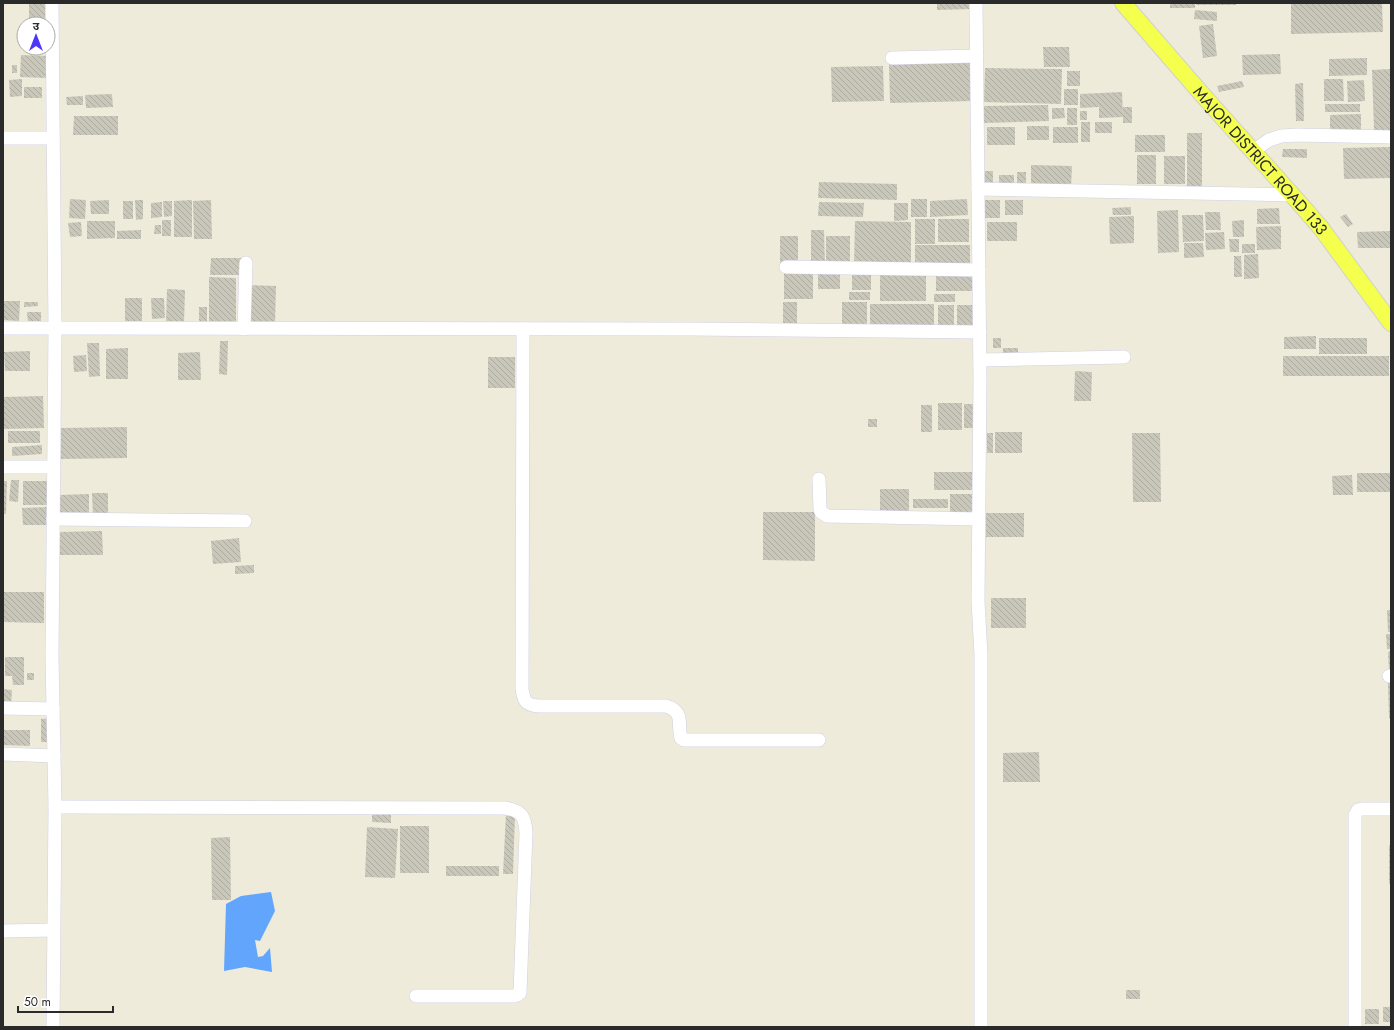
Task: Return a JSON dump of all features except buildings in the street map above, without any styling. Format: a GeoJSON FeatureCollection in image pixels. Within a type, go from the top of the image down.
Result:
{"type":"FeatureCollection","features":[{"type":"Feature","properties":{"kind":"main road","name":"MAJOR DISTRICT ROAD 133"},"geometry":{"type":"LineString","coordinates":[[1123,3],[1321,228],[1391,322]]}},
{"type":"Feature","properties":{"kind":"street"},"geometry":{"type":"LineString","coordinates":[[52,3],[55,329],[52,648],[55,807],[53,1027]]}},
{"type":"Feature","properties":{"kind":"street"},"geometry":{"type":"LineString","coordinates":[[976,3],[980,332],[978,601],[981,654],[981,1027]]}},
{"type":"Feature","properties":{"kind":"street"},"geometry":{"type":"LineString","coordinates":[[892,58],[977,56]]}},
{"type":"Feature","properties":{"kind":"street"},"geometry":{"type":"LineString","coordinates":[[1253,150],[1269,140],[1281,136],[1391,137]]}},
{"type":"Feature","properties":{"kind":"street"},"geometry":{"type":"LineString","coordinates":[[3,138],[53,138]]}},
{"type":"Feature","properties":{"kind":"street"},"geometry":{"type":"LineString","coordinates":[[978,189],[1292,194]]}},
{"type":"Feature","properties":{"kind":"street"},"geometry":{"type":"LineString","coordinates":[[244,329],[246,263]]}},
{"type":"Feature","properties":{"kind":"street"},"geometry":{"type":"LineString","coordinates":[[786,267],[979,270]]}},
{"type":"Feature","properties":{"kind":"street"},"geometry":{"type":"LineString","coordinates":[[3,328],[689,329],[980,332]]}},
{"type":"Feature","properties":{"kind":"street"},"geometry":{"type":"LineString","coordinates":[[523,329],[522,689],[523,697],[526,703],[531,706],[666,706],[673,708],[678,713],[680,719],[680,738],[684,740],[819,740]]}},
{"type":"Feature","properties":{"kind":"street"},"geometry":{"type":"LineString","coordinates":[[980,360],[1124,357]]}},
{"type":"Feature","properties":{"kind":"street"},"geometry":{"type":"LineString","coordinates":[[3,467],[53,467]]}},
{"type":"Feature","properties":{"kind":"street"},"geometry":{"type":"LineString","coordinates":[[819,479],[821,512],[827,516],[978,519]]}},
{"type":"Feature","properties":{"kind":"street"},"geometry":{"type":"LineString","coordinates":[[53,519],[245,521]]}},
{"type":"Feature","properties":{"kind":"street"},"geometry":{"type":"LineString","coordinates":[[3,708],[53,709]]}},
{"type":"Feature","properties":{"kind":"street"},"geometry":{"type":"LineString","coordinates":[[3,754],[54,756]]}},
{"type":"Feature","properties":{"kind":"street"},"geometry":{"type":"LineString","coordinates":[[55,807],[505,808],[515,810],[522,816],[525,823],[526,833],[520,993],[514,996],[416,996]]}},
{"type":"Feature","properties":{"kind":"street"},"geometry":{"type":"LineString","coordinates":[[1355,1027],[1355,815],[1358,810],[1362,809],[1391,809]]}},
{"type":"Feature","properties":{"kind":"street"},"geometry":{"type":"LineString","coordinates":[[3,930],[53,930]]}},
{"type":"Feature","properties":{"kind":"water"},"geometry":{"type":"Polygon","coordinates":[[[271,892],[275,911],[260,941],[255,940],[258,957],[263,956],[270,948],[272,972],[245,967],[224,971],[226,904],[241,896],[271,892]]]}}]}
